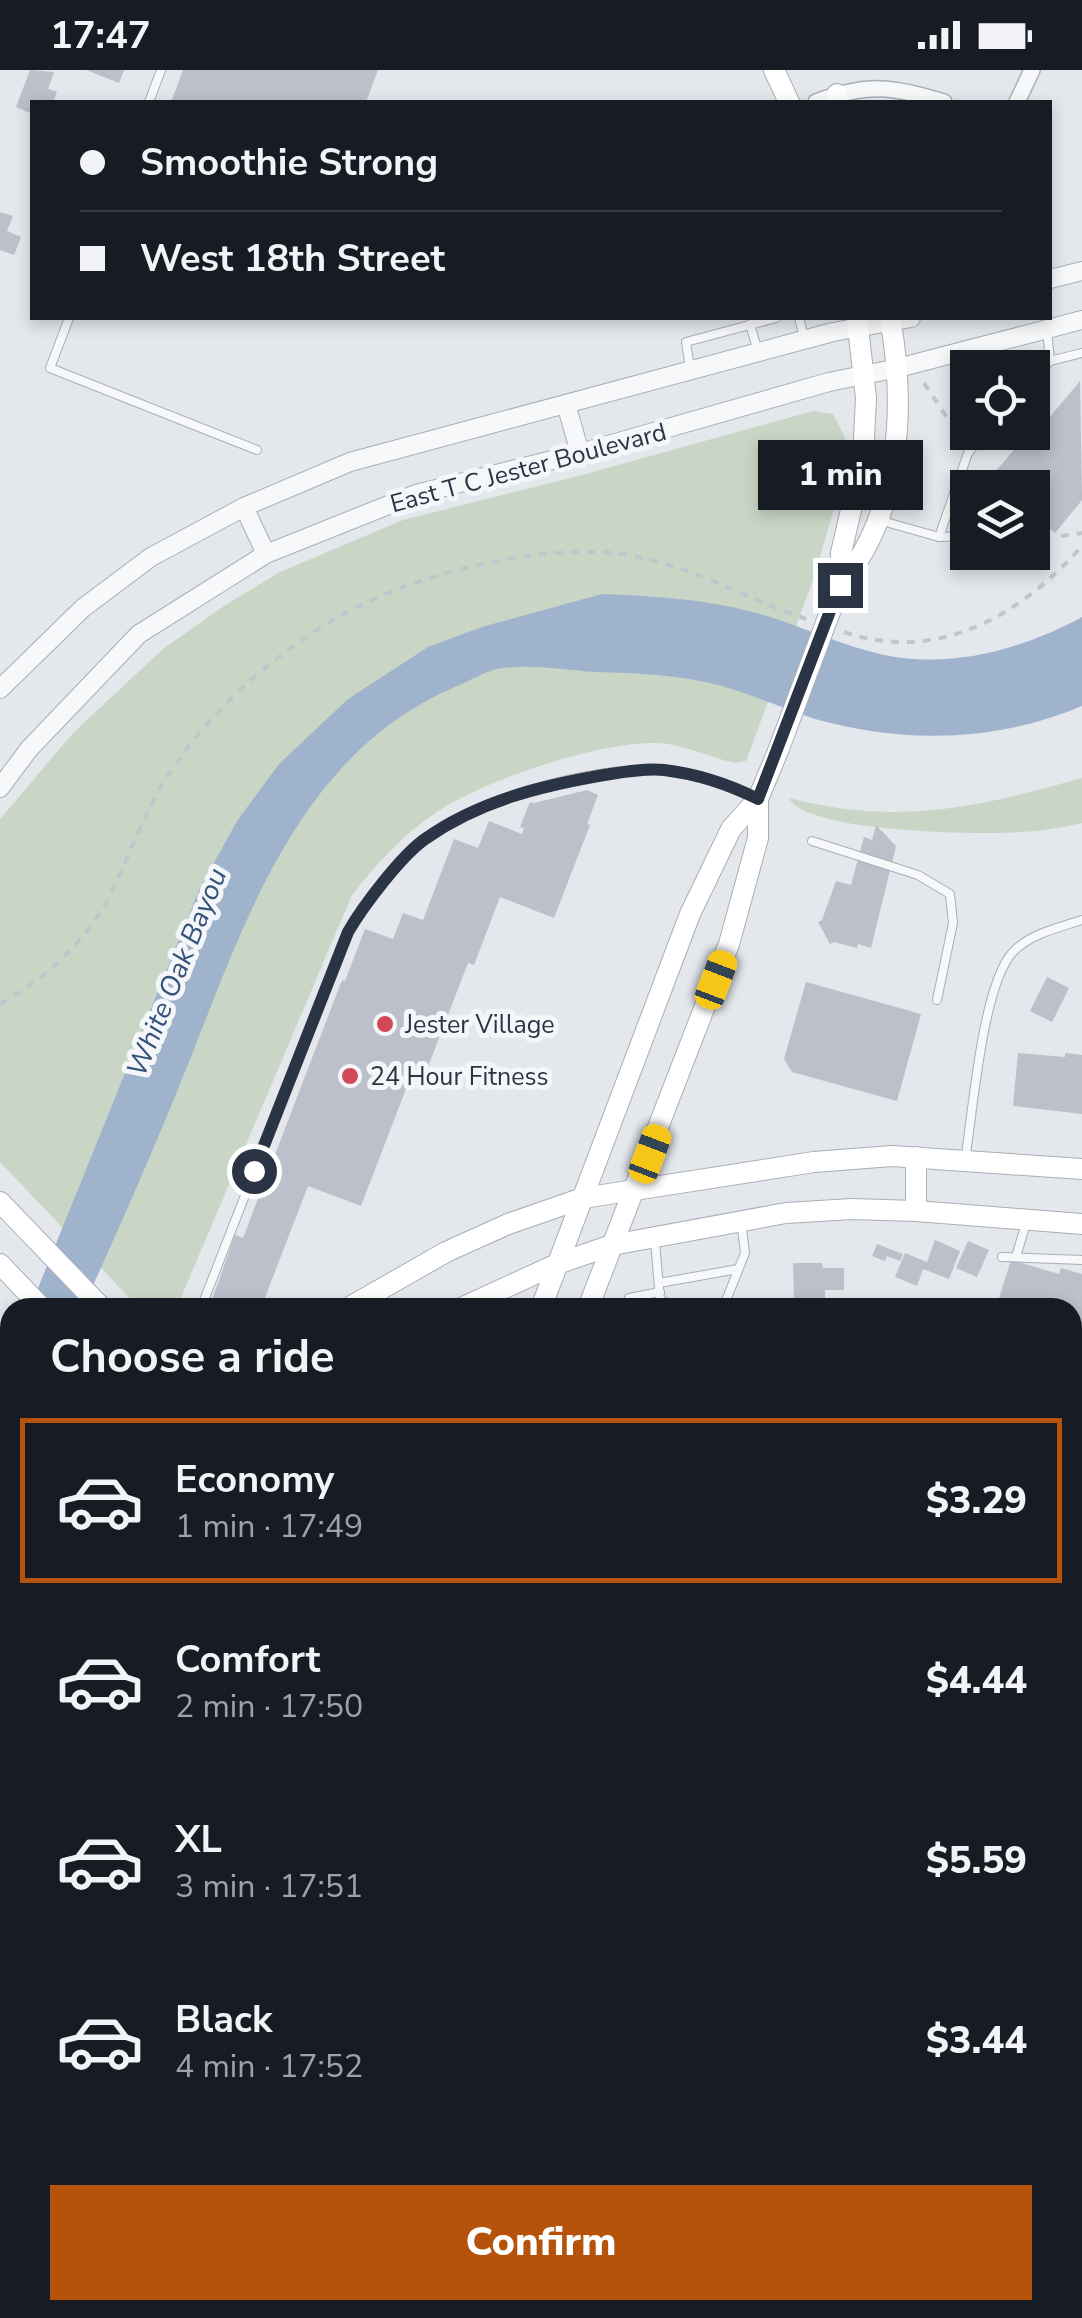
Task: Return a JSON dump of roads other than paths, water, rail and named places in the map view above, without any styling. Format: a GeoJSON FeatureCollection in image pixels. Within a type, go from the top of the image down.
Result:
{"type":"FeatureCollection","features":[{"type":"Feature","properties":{"kind":"main road"},"geometry":{"type":"LineString","coordinates":[[778,74],[788,100]]}},
{"type":"Feature","properties":{"kind":"main road"},"geometry":{"type":"LineString","coordinates":[[838,590],[861,561],[878,520],[894,456],[897,320]]}},
{"type":"Feature","properties":{"kind":"main road"},"geometry":{"type":"LineString","coordinates":[[545,1298],[690,914],[731,829],[758,799],[838,590],[841,553],[863,458],[864,375],[858,322]]}},
{"type":"Feature","properties":{"kind":"main road"},"geometry":{"type":"LineString","coordinates":[[592,1298],[729,944],[758,838],[758,799]]}},
{"type":"Feature","properties":{"kind":"main road"},"geometry":{"type":"LineString","coordinates":[[916,1157],[916,1212]]}},
{"type":"Feature","properties":{"kind":"main road"},"geometry":{"type":"LineString","coordinates":[[381,1298],[446,1252],[508,1224],[583,1198],[814,1162],[916,1157],[1082,1168]]}},
{"type":"Feature","properties":{"kind":"main road"},"geometry":{"type":"LineString","coordinates":[[1,1203],[92,1298]]}},
{"type":"Feature","properties":{"kind":"main road"},"geometry":{"type":"LineString","coordinates":[[484,1298],[557,1264],[612,1245],[819,1211],[916,1212],[1082,1224]]}},
{"type":"Feature","properties":{"kind":"main road"},"geometry":{"type":"LineString","coordinates":[[0,1264],[32,1298]]}},
{"type":"Feature","properties":{"kind":"street"},"geometry":{"type":"LineString","coordinates":[[1018,100],[1032,70]]}},
{"type":"Feature","properties":{"kind":"street"},"geometry":{"type":"LineString","coordinates":[[837,98],[872,87],[936,100]]}},
{"type":"Feature","properties":{"kind":"street"},"geometry":{"type":"LineString","coordinates":[[1052,279],[1082,270]]}},
{"type":"Feature","properties":{"kind":"street","name":"East T C Jester Boulevard"},"geometry":{"type":"LineString","coordinates":[[0,689],[83,608],[151,557],[244,507],[350,462],[804,340],[858,322],[884,320]]}},
{"type":"Feature","properties":{"kind":"street","name":"East T C Jester Boulevard"},"geometry":{"type":"LineString","coordinates":[[1,786],[28,750],[138,634],[266,554],[416,494],[580,453],[829,382],[1082,320]]}},
{"type":"Feature","properties":{"kind":"street"},"geometry":{"type":"LineString","coordinates":[[566,404],[580,453]]}},
{"type":"Feature","properties":{"kind":"street"},"geometry":{"type":"LineString","coordinates":[[244,507],[266,554]]}},
{"type":"Feature","properties":{"kind":"lane"},"geometry":{"type":"LineString","coordinates":[[150,100],[161,70]]}},
{"type":"Feature","properties":{"kind":"lane"},"geometry":{"type":"LineString","coordinates":[[68,320],[50,368],[257,450]]}},
{"type":"Feature","properties":{"kind":"lane"},"geometry":{"type":"LineString","coordinates":[[690,370],[686,342],[767,320]]}},
{"type":"Feature","properties":{"kind":"lane"},"geometry":{"type":"LineString","coordinates":[[799,320],[804,340]]}},
{"type":"Feature","properties":{"kind":"lane"},"geometry":{"type":"LineString","coordinates":[[750,324],[758,352]]}},
{"type":"Feature","properties":{"kind":"lane"},"geometry":{"type":"LineString","coordinates":[[1047,329],[1049,350]]}},
{"type":"Feature","properties":{"kind":"lane"},"geometry":{"type":"LineString","coordinates":[[1050,361],[1082,353]]}},
{"type":"Feature","properties":{"kind":"lane"},"geometry":{"type":"LineString","coordinates":[[938,536],[950,503]]}},
{"type":"Feature","properties":{"kind":"lane"},"geometry":{"type":"LineString","coordinates":[[878,520],[950,536]]}},
{"type":"Feature","properties":{"kind":"lane"},"geometry":{"type":"LineString","coordinates":[[205,1298],[348,932],[360,911],[422,841],[470,811],[510,795],[630,771],[662,770],[726,783],[758,799]]}},
{"type":"Feature","properties":{"kind":"lane"},"geometry":{"type":"LineString","coordinates":[[812,841],[918,875],[950,894],[953,923],[937,1000]]}},
{"type":"Feature","properties":{"kind":"lane"},"geometry":{"type":"LineString","coordinates":[[966,1160],[988,1015],[1010,955],[1028,939],[1082,920]]}},
{"type":"Feature","properties":{"kind":"lane"},"geometry":{"type":"LineString","coordinates":[[727,1298],[745,1253],[741,1221]]}},
{"type":"Feature","properties":{"kind":"lane"},"geometry":{"type":"LineString","coordinates":[[1016,1257],[1026,1221]]}},
{"type":"Feature","properties":{"kind":"lane"},"geometry":{"type":"LineString","coordinates":[[655,1236],[660,1298]]}},
{"type":"Feature","properties":{"kind":"lane"},"geometry":{"type":"LineString","coordinates":[[1002,1257],[1082,1260]]}},
{"type":"Feature","properties":{"kind":"lane"},"geometry":{"type":"LineString","coordinates":[[630,1298],[738,1268]]}},
{"type":"Feature","properties":{"kind":"water","name":"White Oak Bayou"},"geometry":{"type":"Polygon","coordinates":[[[602,594],[678,599],[769,617],[884,655],[935,659],[961,658],[1011,647],[1082,617],[1082,706],[1050,718],[984,733],[882,733],[815,719],[691,679],[526,667],[485,673],[402,716],[357,752],[319,795],[287,843],[234,948],[152,1152],[87,1298],[34,1298],[199,890],[237,821],[279,764],[348,699],[428,647],[482,627],[602,594]]]}},
{"type":"Feature","properties":{"kind":"place","name":"Jester Village"},"geometry":{"type":"Point","coordinates":[385,1024]}},
{"type":"Feature","properties":{"kind":"place","name":"24 Hour Fitness"},"geometry":{"type":"Point","coordinates":[350,1076]}}]}
